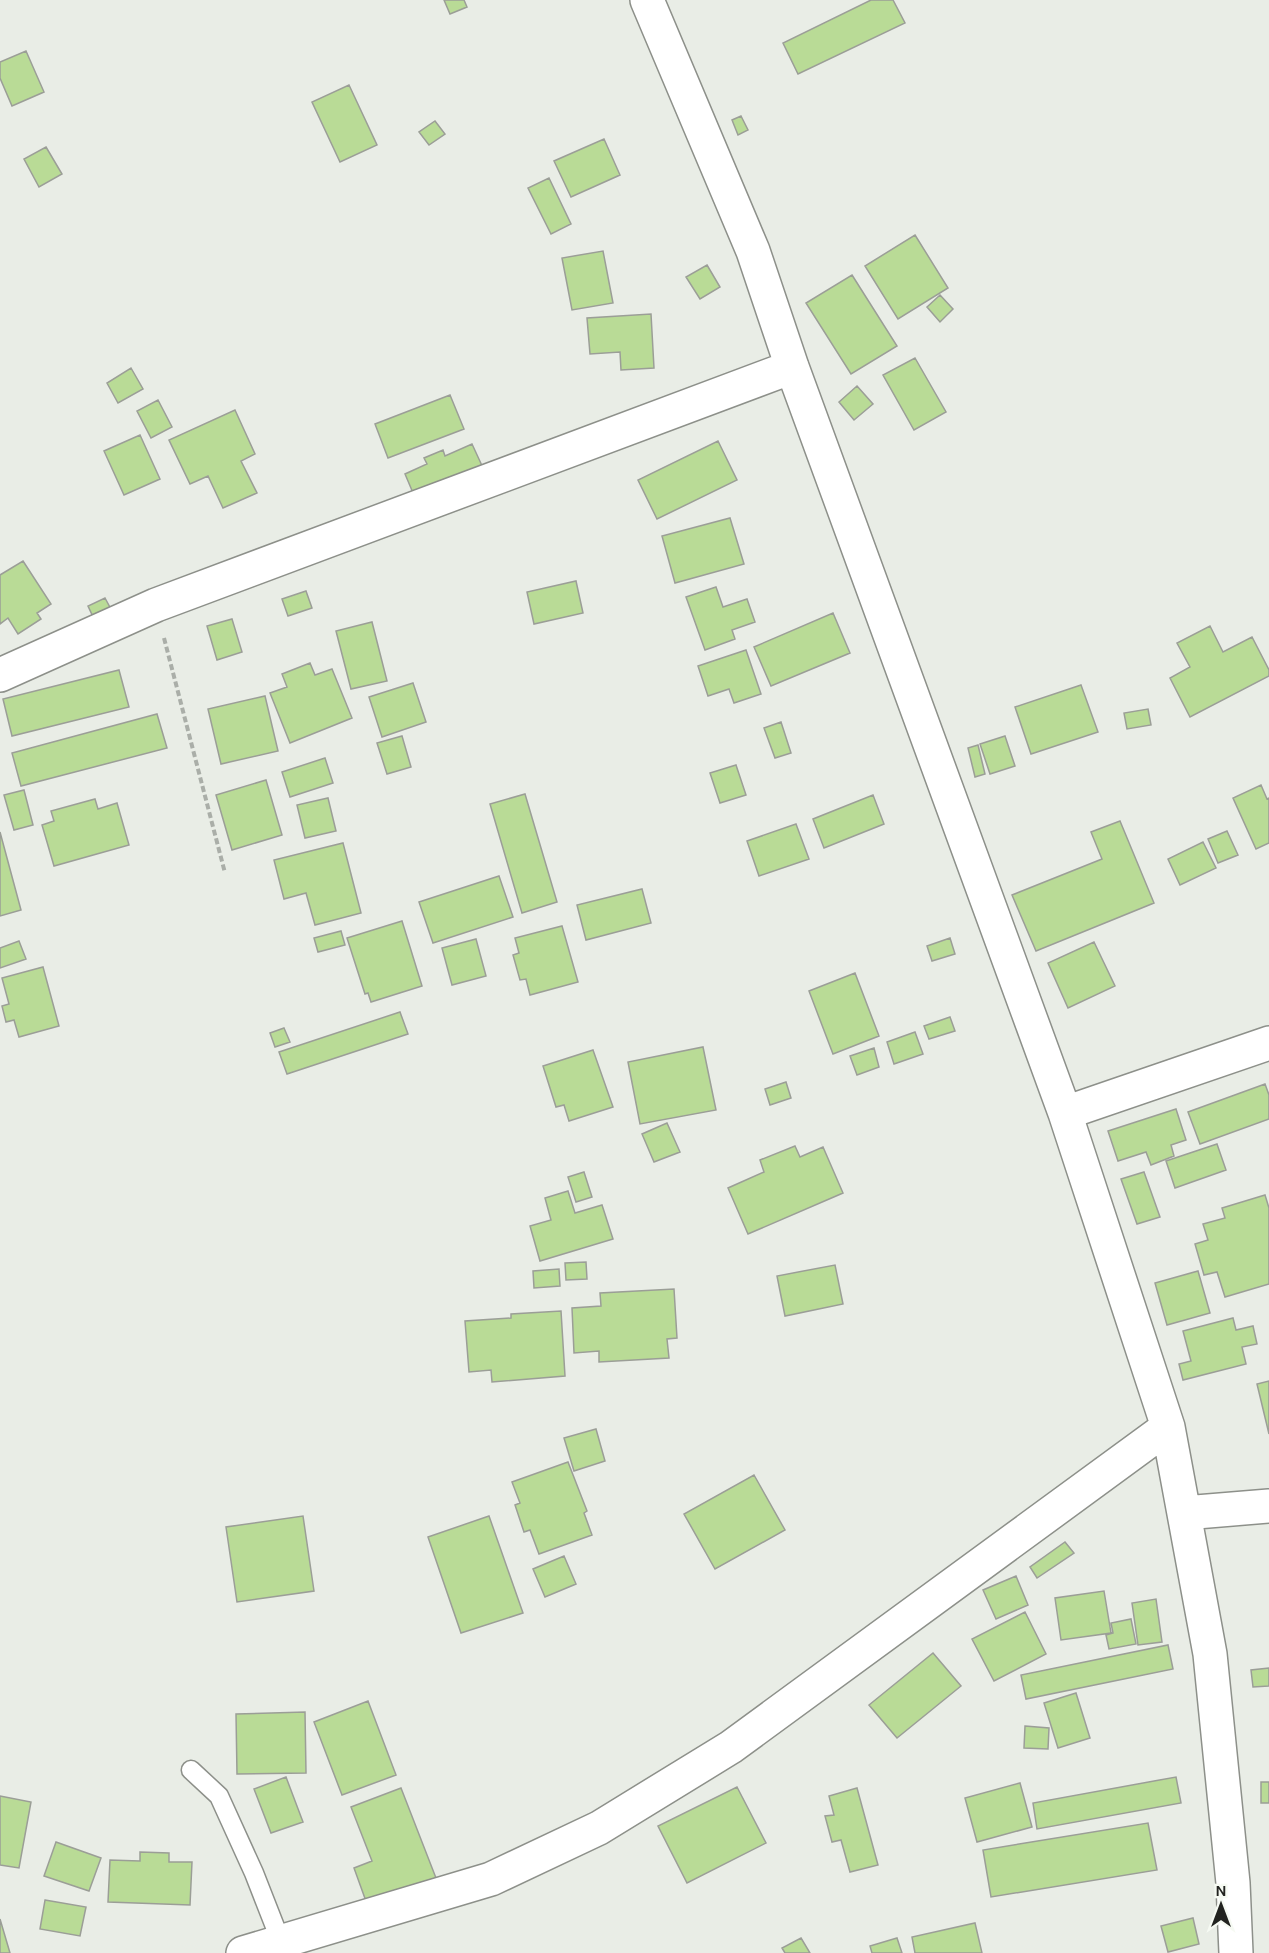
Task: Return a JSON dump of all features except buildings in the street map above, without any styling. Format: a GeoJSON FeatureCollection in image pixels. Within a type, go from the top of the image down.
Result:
{"type":"FeatureCollection","features":[{"type":"Feature","properties":{"kind":"street"},"geometry":{"type":"LineString","coordinates":[[647,0],[753,251],[792,367],[1065,1113],[1168,1427],[1210,1654],[1233,1883],[1236,1953]]}},
{"type":"Feature","properties":{"kind":"street"},"geometry":{"type":"LineString","coordinates":[[0,675],[156,605],[792,367]]}},
{"type":"Feature","properties":{"kind":"street"},"geometry":{"type":"LineString","coordinates":[[1065,1113],[1269,1043]]}},
{"type":"Feature","properties":{"kind":"street"},"geometry":{"type":"LineString","coordinates":[[243,1953],[491,1879],[599,1828],[731,1747],[1168,1427]]}},
{"type":"Feature","properties":{"kind":"street"},"geometry":{"type":"LineString","coordinates":[[1184,1513],[1269,1506]]}},
{"type":"Feature","properties":{"kind":"lane"},"geometry":{"type":"LineString","coordinates":[[191,1770],[219,1796],[254,1873],[281,1942]]}},
{"type":"Feature","properties":{"kind":"path"},"geometry":{"type":"LineString","coordinates":[[156,605],[225,873]]}}]}
